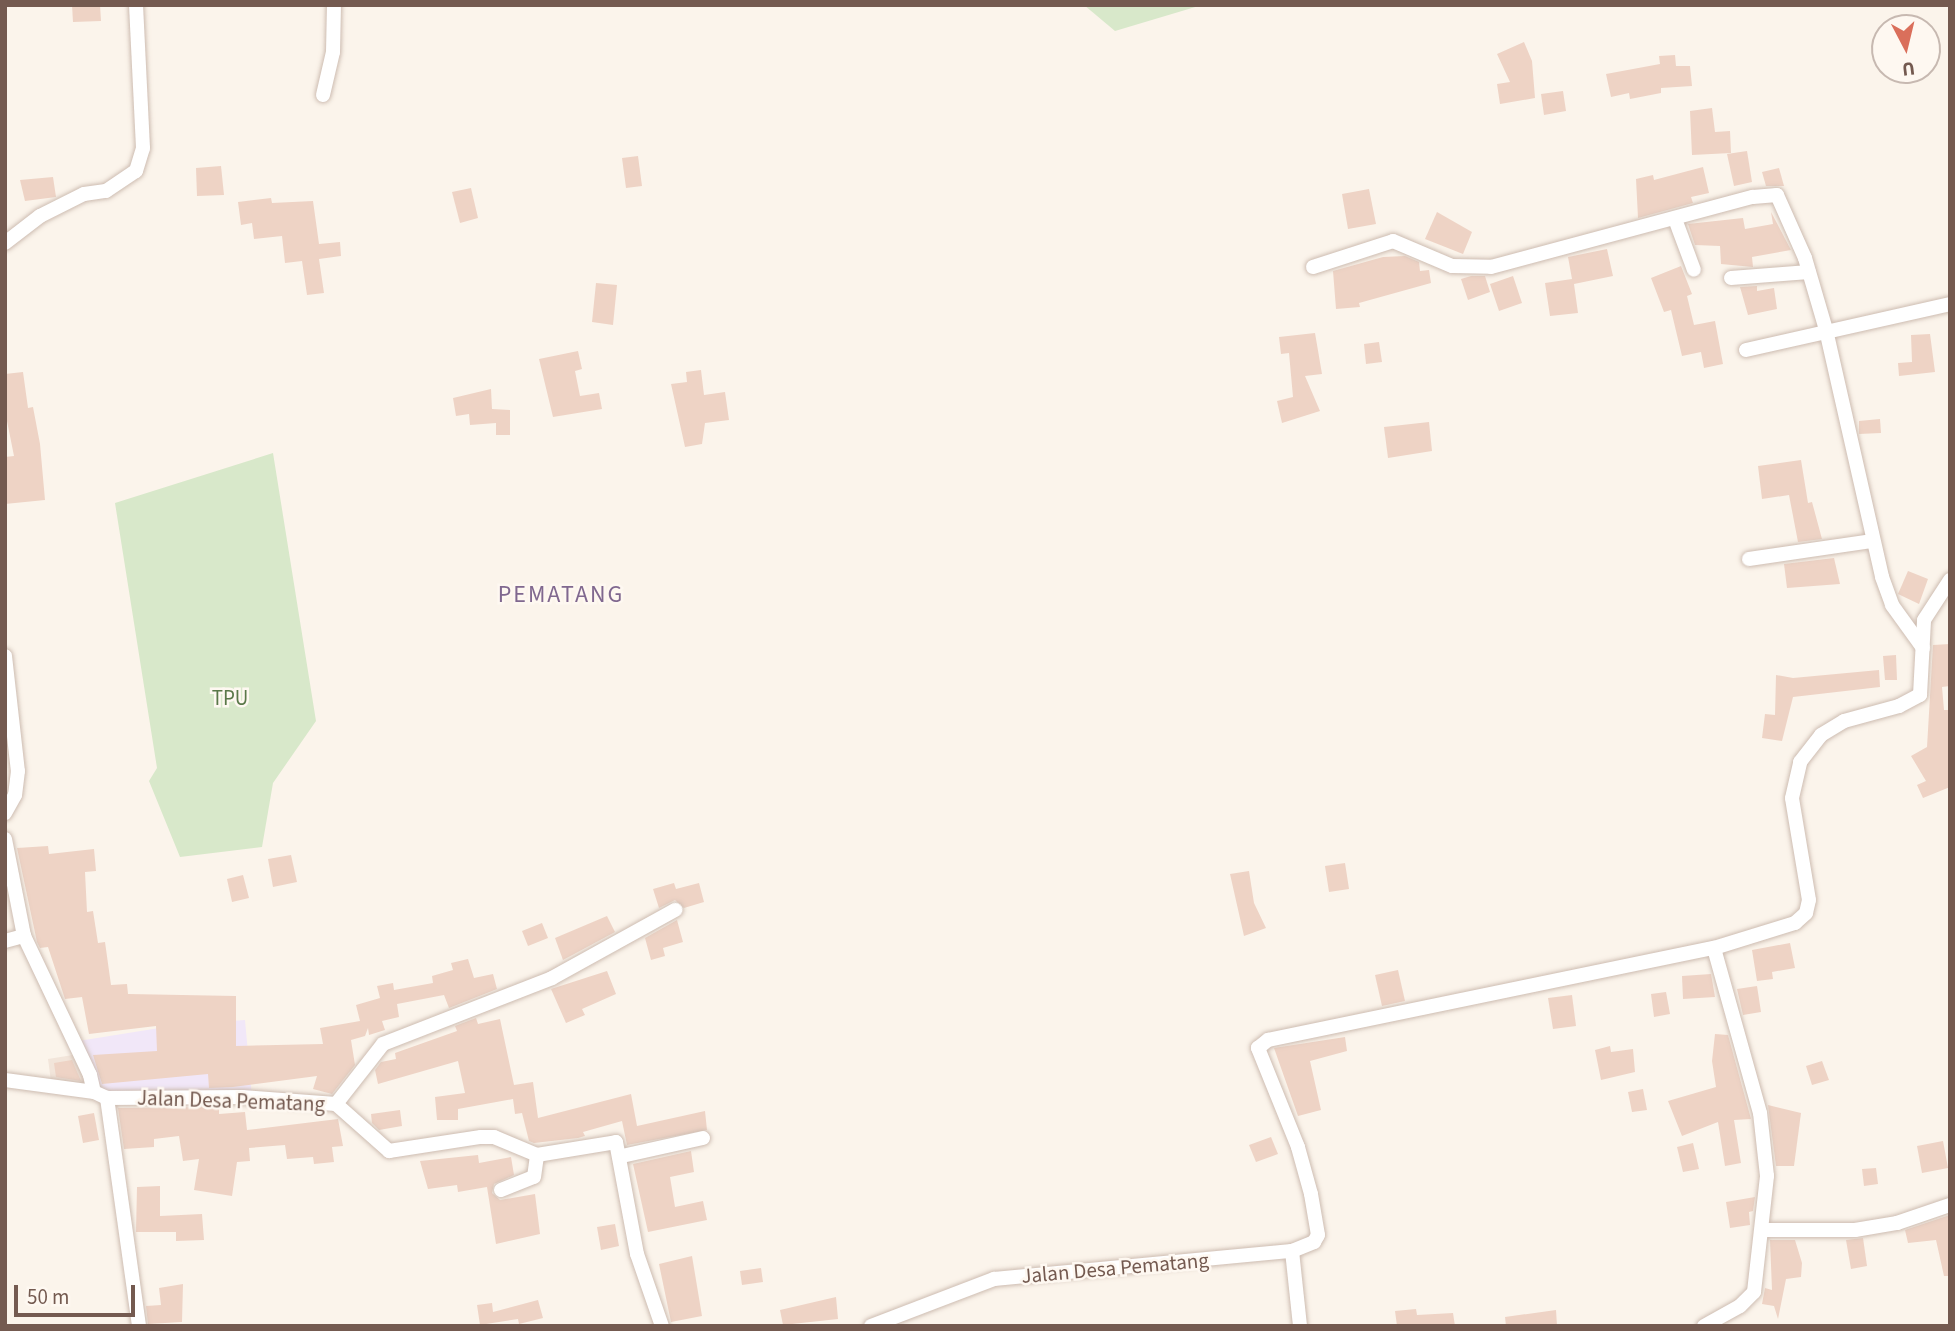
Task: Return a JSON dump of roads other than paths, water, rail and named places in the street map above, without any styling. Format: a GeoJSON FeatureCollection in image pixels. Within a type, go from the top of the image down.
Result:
{"type":"FeatureCollection","features":[{"type":"Feature","properties":{"kind":"street"},"geometry":{"type":"LineString","coordinates":[[5,243],[40,216],[84,194],[106,191],[136,171],[143,148],[136,5]]}},
{"type":"Feature","properties":{"kind":"street"},"geometry":{"type":"LineString","coordinates":[[323,95],[333,52],[334,5]]}},
{"type":"Feature","properties":{"kind":"street"},"geometry":{"type":"LineString","coordinates":[[1314,268],[1393,241],[1452,266],[1491,267],[1777,195],[1789,214],[1826,330],[1873,541],[1892,605],[1923,648]]}},
{"type":"Feature","properties":{"kind":"street"},"geometry":{"type":"LineString","coordinates":[[1675,219],[1695,270]]}},
{"type":"Feature","properties":{"kind":"street"},"geometry":{"type":"LineString","coordinates":[[1731,278],[1809,272]]}},
{"type":"Feature","properties":{"kind":"street"},"geometry":{"type":"LineString","coordinates":[[1746,350],[1950,304]]}},
{"type":"Feature","properties":{"kind":"street"},"geometry":{"type":"LineString","coordinates":[[1749,559],[1873,541]]}},
{"type":"Feature","properties":{"kind":"street"},"geometry":{"type":"LineString","coordinates":[[1300,1326],[1292,1251],[1314,1242],[1318,1235],[1298,1147],[1258,1048],[1261,1043],[1538,981],[1714,947],[1784,928],[1806,913],[1810,900],[1792,798],[1800,762],[1821,735],[1844,721],[1915,700],[1923,689],[1924,620],[1950,580]]}},
{"type":"Feature","properties":{"kind":"street"},"geometry":{"type":"LineString","coordinates":[[5,656],[11,771],[15,795],[5,813]]}},
{"type":"Feature","properties":{"kind":"street"},"geometry":{"type":"LineString","coordinates":[[5,839],[24,936],[100,1095],[139,1326]]}},
{"type":"Feature","properties":{"kind":"street"},"geometry":{"type":"LineString","coordinates":[[336,1104],[383,1044],[552,978],[674,910]]}},
{"type":"Feature","properties":{"kind":"street"},"geometry":{"type":"LineString","coordinates":[[5,941],[24,936]]}},
{"type":"Feature","properties":{"kind":"street"},"geometry":{"type":"LineString","coordinates":[[1704,1326],[1740,1306],[1754,1292],[1762,1230],[1766,1141],[1714,947]]}},
{"type":"Feature","properties":{"kind":"street","name":"Jalan Desa Pematang"},"geometry":{"type":"LineString","coordinates":[[5,1080],[100,1095],[242,1097],[336,1104],[389,1151],[494,1137],[537,1155]]}},
{"type":"Feature","properties":{"kind":"street"},"geometry":{"type":"LineString","coordinates":[[622,1156],[703,1138]]}},
{"type":"Feature","properties":{"kind":"street"},"geometry":{"type":"LineString","coordinates":[[501,1190],[534,1177],[537,1155],[610,1140],[616,1142],[622,1156],[637,1254],[662,1326]]}},
{"type":"Feature","properties":{"kind":"street"},"geometry":{"type":"LineString","coordinates":[[1762,1230],[1855,1230],[1897,1223],[1950,1205]]}},
{"type":"Feature","properties":{"kind":"street","name":"Jalan Desa Pematang"},"geometry":{"type":"LineString","coordinates":[[871,1326],[994,1279],[1292,1251]]}},
{"type":"Feature","properties":{"kind":"district","name":"PEMATANG"},"geometry":{"type":"Point","coordinates":[561,595]}},
{"type":"Feature","properties":{"kind":"park label","name":"TPU"},"geometry":{"type":"Point","coordinates":[230,698]}}]}
